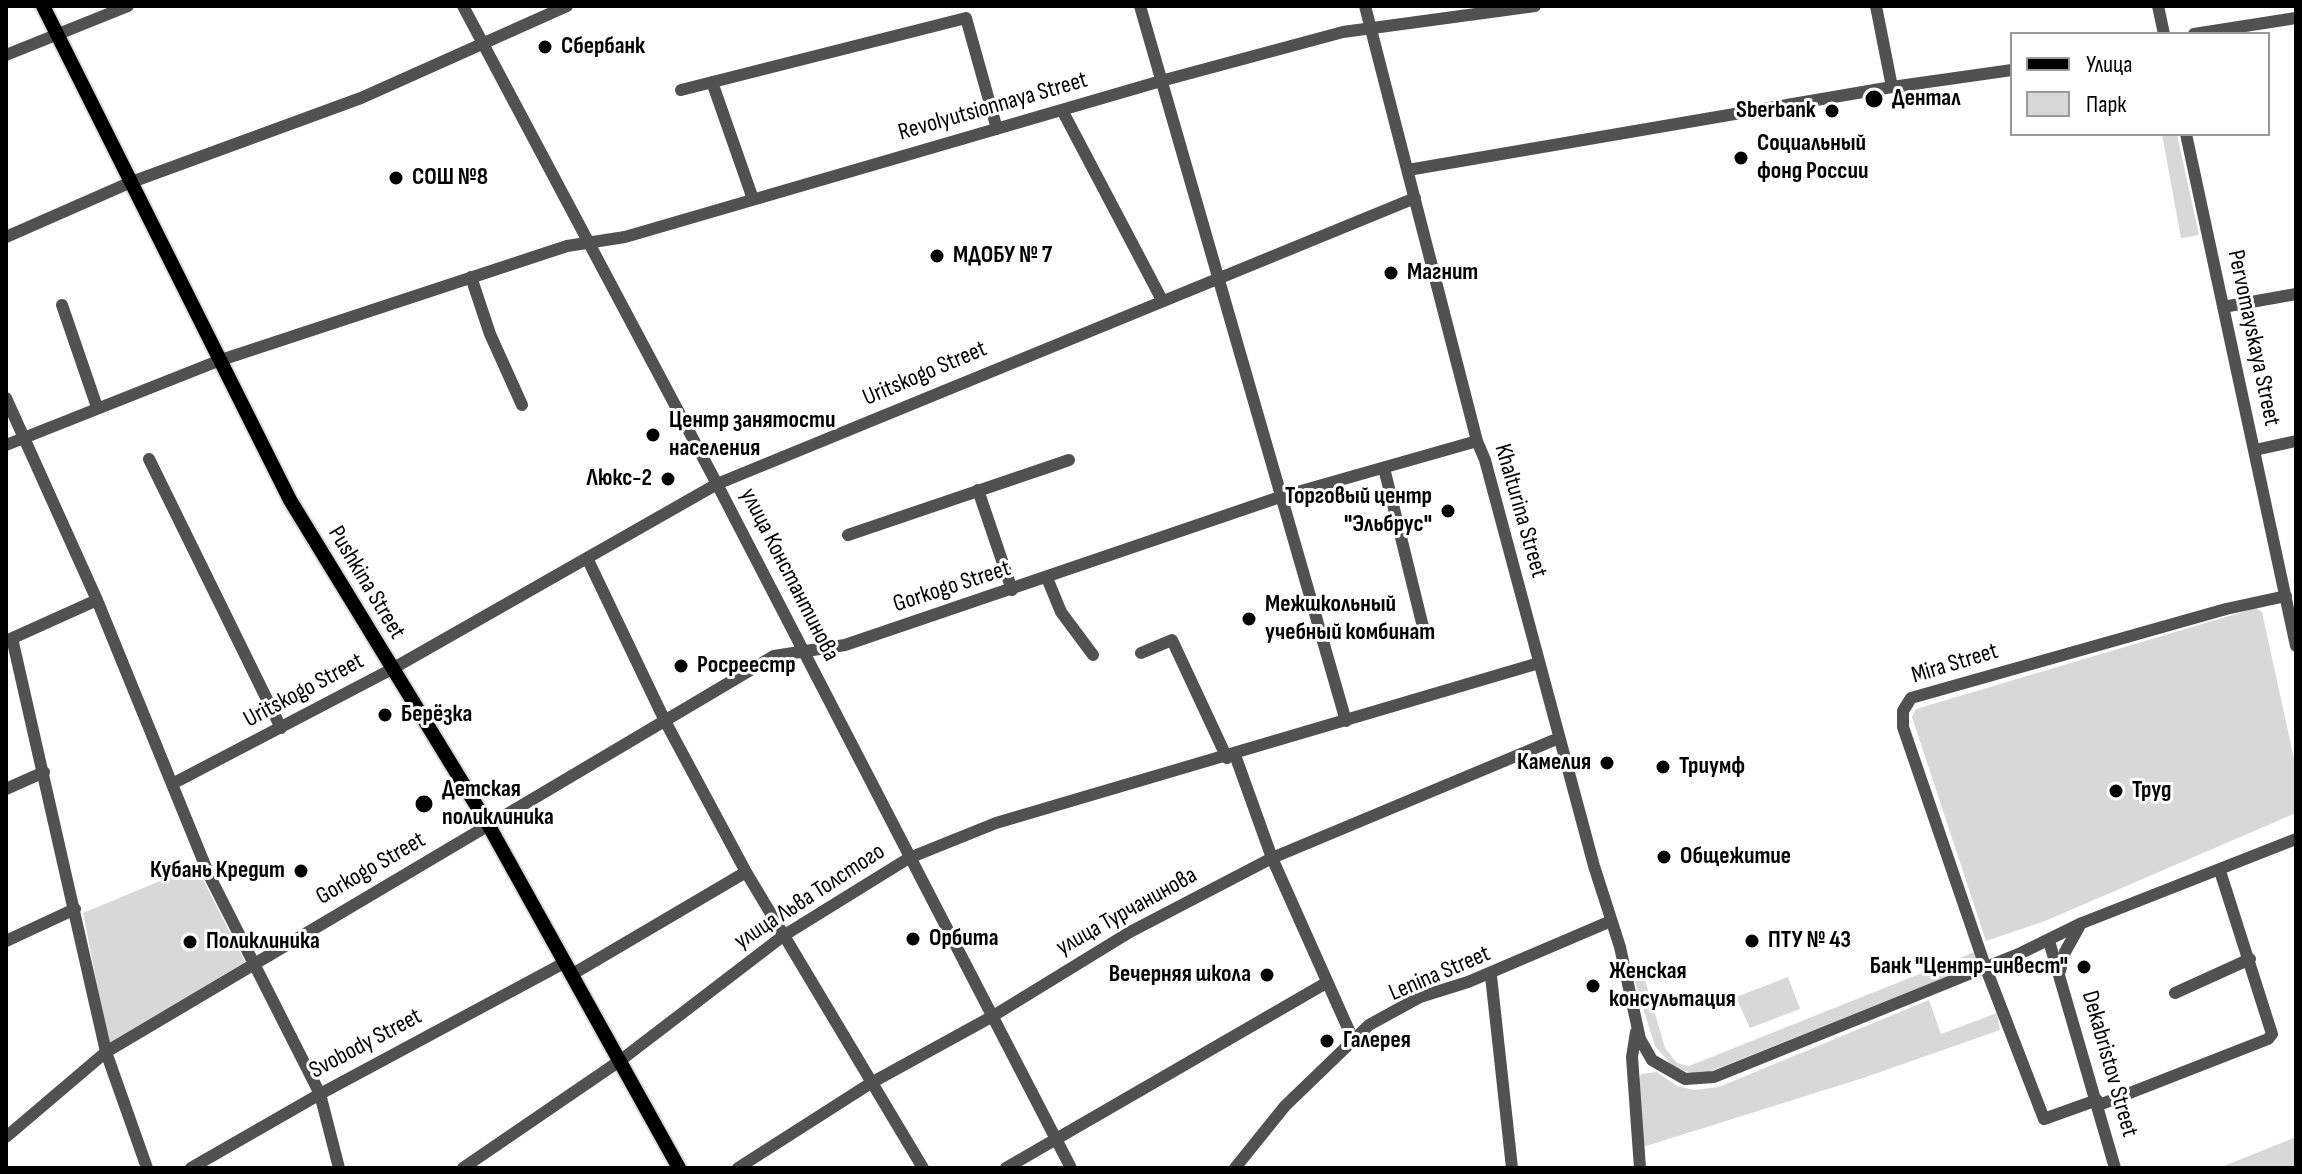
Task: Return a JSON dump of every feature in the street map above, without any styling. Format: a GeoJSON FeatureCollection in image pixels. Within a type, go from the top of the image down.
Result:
{"type":"FeatureCollection","features":[{"type":"Feature","properties":{"kind":"main road","name":"Pushkina Street"},"geometry":{"type":"LineString","coordinates":[[43,6],[290,500],[489,826],[679,1168]]}},
{"type":"Feature","properties":{"kind":"street"},"geometry":{"type":"LineString","coordinates":[[6,55],[128,6]]}},
{"type":"Feature","properties":{"kind":"street","name":"улица Константинова"},"geometry":{"type":"LineString","coordinates":[[463,6],[717,484],[1071,1168]]}},
{"type":"Feature","properties":{"kind":"street"},"geometry":{"type":"LineString","coordinates":[[6,237],[129,183],[361,98],[567,6]]}},
{"type":"Feature","properties":{"kind":"street"},"geometry":{"type":"LineString","coordinates":[[1140,6],[1346,721]]}},
{"type":"Feature","properties":{"kind":"street","name":"Khalturina Street"},"geometry":{"type":"LineString","coordinates":[[1365,6],[1477,441],[1485,460],[1645,1052],[1658,1065],[1685,1079],[1714,1077],[1985,966]]}},
{"type":"Feature","properties":{"kind":"street","name":"Revolyutsionnaya Street"},"geometry":{"type":"LineString","coordinates":[[6,445],[218,361],[567,246],[625,237],[1161,81],[1343,32],[1535,6]]}},
{"type":"Feature","properties":{"kind":"street"},"geometry":{"type":"LineString","coordinates":[[1876,6],[1892,87]]}},
{"type":"Feature","properties":{"kind":"street"},"geometry":{"type":"LineString","coordinates":[[2158,6],[2164,32]]}},
{"type":"Feature","properties":{"kind":"street"},"geometry":{"type":"LineString","coordinates":[[681,90],[966,18],[997,129]]}},
{"type":"Feature","properties":{"kind":"street"},"geometry":{"type":"LineString","coordinates":[[2207,32],[2296,18]]}},
{"type":"Feature","properties":{"kind":"street"},"geometry":{"type":"LineString","coordinates":[[1408,170],[1892,87],[2010,70]]}},
{"type":"Feature","properties":{"kind":"street"},"geometry":{"type":"LineString","coordinates":[[712,82],[753,199]]}},
{"type":"Feature","properties":{"kind":"street"},"geometry":{"type":"LineString","coordinates":[[1062,110],[1162,300]]}},
{"type":"Feature","properties":{"kind":"street","name":"Pervomayskaya Street"},"geometry":{"type":"LineString","coordinates":[[2186,136],[2296,643]]}},
{"type":"Feature","properties":{"kind":"street","name":"Uritskogo Street"},"geometry":{"type":"LineString","coordinates":[[172,784],[392,669],[717,484],[1217,276],[1415,198]]}},
{"type":"Feature","properties":{"kind":"street"},"geometry":{"type":"LineString","coordinates":[[471,277],[490,334],[522,405]]}},
{"type":"Feature","properties":{"kind":"street"},"geometry":{"type":"LineString","coordinates":[[2223,307],[2296,294]]}},
{"type":"Feature","properties":{"kind":"street"},"geometry":{"type":"LineString","coordinates":[[62,305],[97,407]]}},
{"type":"Feature","properties":{"kind":"street"},"geometry":{"type":"LineString","coordinates":[[6,398],[97,600],[209,875],[320,1094],[339,1168]]}},
{"type":"Feature","properties":{"kind":"street","name":"Gorkogo Street"},"geometry":{"type":"LineString","coordinates":[[6,1137],[106,1052],[774,656],[845,645],[1280,497],[1477,441]]}},
{"type":"Feature","properties":{"kind":"street"},"geometry":{"type":"LineString","coordinates":[[2255,450],[2296,441]]}},
{"type":"Feature","properties":{"kind":"street"},"geometry":{"type":"LineString","coordinates":[[149,459],[281,728]]}},
{"type":"Feature","properties":{"kind":"street"},"geometry":{"type":"LineString","coordinates":[[848,535],[1069,460]]}},
{"type":"Feature","properties":{"kind":"street"},"geometry":{"type":"LineString","coordinates":[[1384,468],[1423,627]]}},
{"type":"Feature","properties":{"kind":"street"},"geometry":{"type":"LineString","coordinates":[[978,490],[1012,590]]}},
{"type":"Feature","properties":{"kind":"street"},"geometry":{"type":"LineString","coordinates":[[588,560],[665,721],[746,872],[923,1168]]}},
{"type":"Feature","properties":{"kind":"street","name":"Gorkogo Street"},"geometry":{"type":"LineString","coordinates":[[1047,578],[1061,612],[1093,655]]}},
{"type":"Feature","properties":{"kind":"street","name":"Mira Street"},"geometry":{"type":"LineString","coordinates":[[2098,1102],[2044,1119],[1985,966],[1903,727],[1903,711],[1911,698],[2226,609],[2286,596]]}},
{"type":"Feature","properties":{"kind":"street"},"geometry":{"type":"LineString","coordinates":[[97,600],[9,640],[44,772],[106,1052],[147,1168]]}},
{"type":"Feature","properties":{"kind":"street"},"geometry":{"type":"LineString","coordinates":[[1141,653],[1172,640],[1231,757],[1326,983],[1356,1041]]}},
{"type":"Feature","properties":{"kind":"street","name":"улица Льва Толстого"},"geometry":{"type":"LineString","coordinates":[[463,1168],[621,1060],[783,936],[909,858],[996,823],[1231,757],[1539,663]]}},
{"type":"Feature","properties":{"kind":"street","name":"улица Турчанинова"},"geometry":{"type":"LineString","coordinates":[[738,1168],[871,1083],[993,1016],[1130,932],[1272,858],[1559,738]]}},
{"type":"Feature","properties":{"kind":"street"},"geometry":{"type":"LineString","coordinates":[[6,789],[44,772]]}},
{"type":"Feature","properties":{"kind":"street"},"geometry":{"type":"LineString","coordinates":[[1985,966],[2049,941],[2082,923],[2296,839]]}},
{"type":"Feature","properties":{"kind":"street"},"geometry":{"type":"LineString","coordinates":[[2098,1102],[2268,1039],[2272,1034],[2220,871]]}},
{"type":"Feature","properties":{"kind":"street","name":"Svobody Street"},"geometry":{"type":"LineString","coordinates":[[191,1168],[320,1094],[567,969],[746,872]]}},
{"type":"Feature","properties":{"kind":"street"},"geometry":{"type":"LineString","coordinates":[[6,941],[75,909]]}},
{"type":"Feature","properties":{"kind":"street","name":"Dekabristov Street"},"geometry":{"type":"LineString","coordinates":[[2060,971],[2065,952],[2082,923]]}},
{"type":"Feature","properties":{"kind":"street"},"geometry":{"type":"LineString","coordinates":[[1235,1168],[1285,1106],[1396,1008],[1468,982],[1534,951],[1612,924]]}},
{"type":"Feature","properties":{"kind":"street","name":"Lenina Street"},"geometry":{"type":"LineString","coordinates":[[1245,1168],[1284,1116],[1356,1041],[1395,1015],[1612,924]]}},
{"type":"Feature","properties":{"kind":"street","name":"Dekabristov Street"},"geometry":{"type":"LineString","coordinates":[[2049,941],[2115,1168]]}},
{"type":"Feature","properties":{"kind":"street","name":"Dekabristov Street"},"geometry":{"type":"LineString","coordinates":[[2021,953],[2040,955],[2060,971]]}},
{"type":"Feature","properties":{"kind":"street"},"geometry":{"type":"LineString","coordinates":[[2175,993],[2250,959]]}},
{"type":"Feature","properties":{"kind":"street"},"geometry":{"type":"LineString","coordinates":[[1491,976],[1512,1168]]}},
{"type":"Feature","properties":{"kind":"street"},"geometry":{"type":"LineString","coordinates":[[1006,1168],[1326,983]]}},
{"type":"Feature","properties":{"kind":"street","name":"Khalturina Street"},"geometry":{"type":"LineString","coordinates":[[1637,1026],[1632,1057],[1640,1168]]}},
{"type":"Feature","properties":{"kind":"green space"},"geometry":{"type":"Polygon","coordinates":[[[2162,136],[2177,136],[2199,235],[2181,238],[2162,136]]]}},
{"type":"Feature","properties":{"kind":"green space","name":"Труд"},"geometry":{"type":"Polygon","coordinates":[[[2256,608],[2262,612],[2296,768],[2296,813],[2045,921],[1986,941],[1912,717],[1916,709],[2256,608]]]}},
{"type":"Feature","properties":{"kind":"green space"},"geometry":{"type":"Polygon","coordinates":[[[196,866],[245,962],[109,1046],[83,913],[196,866]]]}},
{"type":"Feature","properties":{"kind":"green space"},"geometry":{"type":"Polygon","coordinates":[[[1977,951],[1981,963],[1709,1072],[1695,1074],[1673,1067],[1655,1046],[1633,976],[1643,973],[1665,1048],[1677,1063],[1689,1066],[1977,951]]]}},
{"type":"Feature","properties":{"kind":"green space"},"geometry":{"type":"Polygon","coordinates":[[[1788,977],[1800,1009],[1750,1028],[1736,997],[1788,977]]]}},
{"type":"Feature","properties":{"kind":"green space"},"geometry":{"type":"Polygon","coordinates":[[[1929,1000],[1941,1034],[1997,1013],[2000,1030],[1863,1078],[1643,1147],[1638,1082],[1641,1074],[1657,1072],[1677,1086],[1694,1090],[1719,1087],[1929,1000]]]}},
{"type":"Feature","properties":{"kind":"green space"},"geometry":{"type":"Polygon","coordinates":[[[2296,1137],[2296,1168],[2219,1168],[2296,1137]]]}},
{"type":"Feature","properties":{"kind":"place","name":"Сбербанк"},"geometry":{"type":"Point","coordinates":[545,47]}},
{"type":"Feature","properties":{"kind":"place","name":"Дентал"},"geometry":{"type":"Point","coordinates":[1874,99]}},
{"type":"Feature","properties":{"kind":"place","name":"Sberbank"},"geometry":{"type":"Point","coordinates":[1832,111]}},
{"type":"Feature","properties":{"kind":"place","name":"Социальный фонд России"},"geometry":{"type":"Point","coordinates":[1741,158]}},
{"type":"Feature","properties":{"kind":"place","name":"СОШ №8"},"geometry":{"type":"Point","coordinates":[396,178]}},
{"type":"Feature","properties":{"kind":"place","name":"МДОБУ № 7"},"geometry":{"type":"Point","coordinates":[937,256]}},
{"type":"Feature","properties":{"kind":"place","name":"Магнит"},"geometry":{"type":"Point","coordinates":[1391,273]}},
{"type":"Feature","properties":{"kind":"place","name":"Центр занятости населения"},"geometry":{"type":"Point","coordinates":[653,435]}},
{"type":"Feature","properties":{"kind":"place","name":"Люкс-2"},"geometry":{"type":"Point","coordinates":[668,479]}},
{"type":"Feature","properties":{"kind":"place","name":"Торговый центр \"Эльбрус\""},"geometry":{"type":"Point","coordinates":[1448,511]}},
{"type":"Feature","properties":{"kind":"place","name":"Межшкольный учебный комбинат"},"geometry":{"type":"Point","coordinates":[1249,619]}},
{"type":"Feature","properties":{"kind":"place","name":"Росреестр"},"geometry":{"type":"Point","coordinates":[681,666]}},
{"type":"Feature","properties":{"kind":"place","name":"Берёзка"},"geometry":{"type":"Point","coordinates":[385,715]}},
{"type":"Feature","properties":{"kind":"place","name":"Камелия"},"geometry":{"type":"Point","coordinates":[1607,763]}},
{"type":"Feature","properties":{"kind":"place","name":"Триумф"},"geometry":{"type":"Point","coordinates":[1663,767]}},
{"type":"Feature","properties":{"kind":"place","name":"Труд"},"geometry":{"type":"Point","coordinates":[2116,791]}},
{"type":"Feature","properties":{"kind":"place","name":"Детская поликлиника"},"geometry":{"type":"Point","coordinates":[424,804]}},
{"type":"Feature","properties":{"kind":"place","name":"Общежитие"},"geometry":{"type":"Point","coordinates":[1664,857]}},
{"type":"Feature","properties":{"kind":"place","name":"Кубань Кредит"},"geometry":{"type":"Point","coordinates":[301,871]}},
{"type":"Feature","properties":{"kind":"place","name":"Орбита"},"geometry":{"type":"Point","coordinates":[913,939]}},
{"type":"Feature","properties":{"kind":"place","name":"ПТУ № 43"},"geometry":{"type":"Point","coordinates":[1752,941]}},
{"type":"Feature","properties":{"kind":"place","name":"Поликлиника"},"geometry":{"type":"Point","coordinates":[190,942]}},
{"type":"Feature","properties":{"kind":"place","name":"Банк \"Центр-инвест\""},"geometry":{"type":"Point","coordinates":[2084,967]}},
{"type":"Feature","properties":{"kind":"place","name":"Вечерняя школа"},"geometry":{"type":"Point","coordinates":[1267,975]}},
{"type":"Feature","properties":{"kind":"place","name":"Женская консультация"},"geometry":{"type":"Point","coordinates":[1593,986]}},
{"type":"Feature","properties":{"kind":"place","name":"Галерея"},"geometry":{"type":"Point","coordinates":[1327,1041]}}]}
